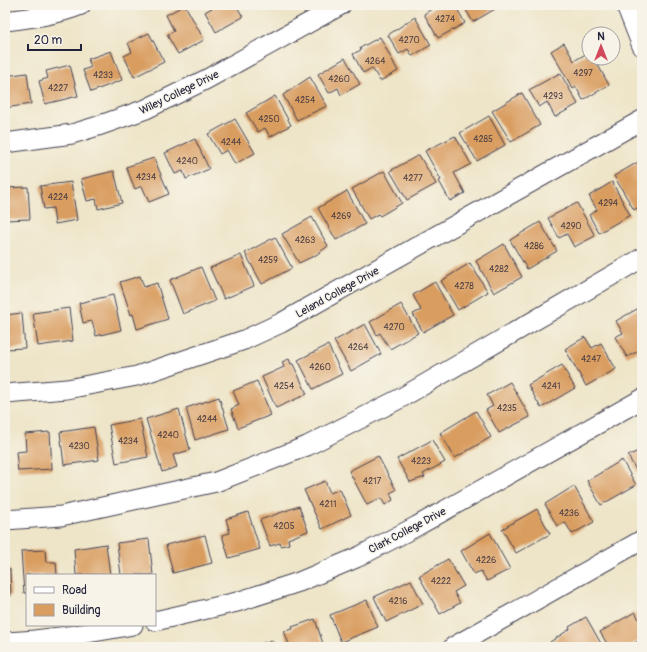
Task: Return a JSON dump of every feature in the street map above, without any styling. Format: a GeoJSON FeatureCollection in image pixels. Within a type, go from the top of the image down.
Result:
{"type":"FeatureCollection","features":[{"type":"Feature","properties":{"kind":"street"},"geometry":{"type":"LineString","coordinates":[[5,21],[32,17],[74,8],[81,5]]}},
{"type":"Feature","properties":{"kind":"street","name":"Wiley College Drive"},"geometry":{"type":"LineString","coordinates":[[5,144],[72,134],[146,109],[207,79],[341,5]]}},
{"type":"Feature","properties":{"kind":"street"},"geometry":{"type":"LineString","coordinates":[[626,5],[642,46]]}},
{"type":"Feature","properties":{"kind":"street","name":"Leland College Drive"},"geometry":{"type":"LineString","coordinates":[[5,394],[67,388],[138,376],[244,340],[281,323],[642,120]]}},
{"type":"Feature","properties":{"kind":"street"},"geometry":{"type":"LineString","coordinates":[[5,520],[61,516],[216,482],[307,446],[402,398],[642,258]]}},
{"type":"Feature","properties":{"kind":"street","name":"Clark College Drive"},"geometry":{"type":"LineString","coordinates":[[156,621],[237,602],[299,582],[356,558],[417,526],[642,399]]}},
{"type":"Feature","properties":{"kind":"street"},"geometry":{"type":"LineString","coordinates":[[453,647],[642,540]]}},
{"type":"Feature","properties":{"kind":"street"},"geometry":{"type":"LineString","coordinates":[[5,642],[87,633],[128,626]]}},
{"type":"Feature","properties":{"kind":"building"},"geometry":{"type":"Polygon","coordinates":[[[185,5],[204,40],[178,54],[167,35],[174,31],[166,15],[185,5]]]}},
{"type":"Feature","properties":{"kind":"building"},"geometry":{"type":"Polygon","coordinates":[[[211,5],[236,5],[243,17],[216,32],[205,12],[212,8],[211,5]]]}},
{"type":"Feature","properties":{"kind":"building"},"geometry":{"type":"Polygon","coordinates":[[[438,5],[455,5],[465,23],[438,38],[424,14],[438,5]]]}},
{"type":"Feature","properties":{"kind":"building"},"geometry":{"type":"Polygon","coordinates":[[[463,5],[500,5],[500,6],[473,22],[463,5]]]}},
{"type":"Feature","properties":{"kind":"building"},"geometry":{"type":"Polygon","coordinates":[[[415,17],[431,45],[412,56],[408,49],[399,54],[388,35],[415,17]]]}},
{"type":"Feature","properties":{"kind":"building"},"geometry":{"type":"Polygon","coordinates":[[[149,33],[164,62],[134,77],[124,56],[132,52],[128,43],[149,33]]]}},
{"type":"Feature","properties":{"kind":"building"},"geometry":{"type":"Polygon","coordinates":[[[380,37],[398,71],[380,81],[372,68],[363,73],[353,54],[361,50],[360,48],[380,37]]]}},
{"type":"Feature","properties":{"kind":"building"},"geometry":{"type":"Polygon","coordinates":[[[564,43],[574,61],[581,57],[581,66],[598,66],[609,85],[583,100],[576,87],[573,89],[551,51],[564,43]]]}},
{"type":"Feature","properties":{"kind":"building"},"geometry":{"type":"Polygon","coordinates":[[[111,51],[122,80],[91,92],[83,70],[91,67],[88,59],[111,51]]]}},
{"type":"Feature","properties":{"kind":"building"},"geometry":{"type":"Polygon","coordinates":[[[345,58],[360,84],[341,95],[338,88],[329,93],[318,74],[345,58]]]}},
{"type":"Feature","properties":{"kind":"building"},"geometry":{"type":"Polygon","coordinates":[[[70,65],[78,96],[45,104],[39,81],[48,78],[46,71],[70,65]]]}},
{"type":"Feature","properties":{"kind":"building"},"geometry":{"type":"Polygon","coordinates":[[[27,73],[31,104],[5,108],[5,76],[27,73]]]}},
{"type":"Feature","properties":{"kind":"building"},"geometry":{"type":"Polygon","coordinates":[[[560,73],[578,104],[555,117],[547,102],[539,107],[529,90],[560,73]]]}},
{"type":"Feature","properties":{"kind":"building"},"geometry":{"type":"Polygon","coordinates":[[[310,77],[327,106],[297,120],[283,95],[310,77]]]}},
{"type":"Feature","properties":{"kind":"building"},"geometry":{"type":"Polygon","coordinates":[[[522,93],[540,125],[511,142],[492,111],[522,93]]]}},
{"type":"Feature","properties":{"kind":"building"},"geometry":{"type":"Polygon","coordinates":[[[275,96],[291,125],[270,137],[265,128],[258,132],[246,113],[275,96]]]}},
{"type":"Feature","properties":{"kind":"building"},"geometry":{"type":"Polygon","coordinates":[[[489,116],[505,145],[477,161],[460,133],[489,116]]]}},
{"type":"Feature","properties":{"kind":"building"},"geometry":{"type":"Polygon","coordinates":[[[235,119],[255,153],[235,164],[227,150],[220,154],[208,134],[235,119]]]}},
{"type":"Feature","properties":{"kind":"building"},"geometry":{"type":"Polygon","coordinates":[[[455,136],[471,164],[454,173],[465,193],[450,201],[439,181],[441,180],[425,151],[455,136]]]}},
{"type":"Feature","properties":{"kind":"building"},"geometry":{"type":"Polygon","coordinates":[[[195,139],[209,169],[186,179],[183,171],[175,174],[165,153],[195,139]]]}},
{"type":"Feature","properties":{"kind":"building"},"geometry":{"type":"Polygon","coordinates":[[[419,155],[436,184],[407,200],[390,171],[419,155]]]}},
{"type":"Feature","properties":{"kind":"building"},"geometry":{"type":"Polygon","coordinates":[[[154,158],[169,194],[149,202],[142,186],[135,189],[126,167],[154,158]]]}},
{"type":"Feature","properties":{"kind":"building"},"geometry":{"type":"Polygon","coordinates":[[[638,162],[642,168],[642,205],[634,210],[614,176],[638,162]]]}},
{"type":"Feature","properties":{"kind":"building"},"geometry":{"type":"Polygon","coordinates":[[[114,171],[122,203],[98,209],[96,199],[87,201],[81,179],[114,171]]]}},
{"type":"Feature","properties":{"kind":"building"},"geometry":{"type":"Polygon","coordinates":[[[384,171],[402,203],[380,216],[378,214],[369,219],[352,189],[384,171]]]}},
{"type":"Feature","properties":{"kind":"building"},"geometry":{"type":"Polygon","coordinates":[[[71,182],[77,220],[55,224],[53,208],[44,209],[40,186],[71,182]]]}},
{"type":"Feature","properties":{"kind":"building"},"geometry":{"type":"Polygon","coordinates":[[[612,182],[630,215],[599,233],[589,215],[597,210],[589,196],[612,182]]]}},
{"type":"Feature","properties":{"kind":"building"},"geometry":{"type":"Polygon","coordinates":[[[28,187],[30,219],[5,220],[5,188],[28,187]]]}},
{"type":"Feature","properties":{"kind":"building"},"geometry":{"type":"Polygon","coordinates":[[[347,191],[365,224],[336,240],[318,208],[347,191]]]}},
{"type":"Feature","properties":{"kind":"building"},"geometry":{"type":"Polygon","coordinates":[[[577,203],[595,236],[574,247],[567,234],[559,238],[548,218],[577,203]]]}},
{"type":"Feature","properties":{"kind":"building"},"geometry":{"type":"Polygon","coordinates":[[[312,217],[328,246],[316,255],[299,263],[282,234],[312,217]]]}},
{"type":"Feature","properties":{"kind":"building"},"geometry":{"type":"Polygon","coordinates":[[[540,222],[557,251],[527,269],[510,240],[540,222]]]}},
{"type":"Feature","properties":{"kind":"building"},"geometry":{"type":"Polygon","coordinates":[[[275,237],[292,268],[262,284],[245,253],[275,237]]]}},
{"type":"Feature","properties":{"kind":"building"},"geometry":{"type":"Polygon","coordinates":[[[504,244],[522,277],[494,293],[476,261],[504,244]]]}},
{"type":"Feature","properties":{"kind":"building"},"geometry":{"type":"Polygon","coordinates":[[[241,255],[254,286],[224,299],[210,268],[241,255]]]}},
{"type":"Feature","properties":{"kind":"building"},"geometry":{"type":"Polygon","coordinates":[[[470,263],[488,292],[458,310],[441,281],[470,263]]]}},
{"type":"Feature","properties":{"kind":"building"},"geometry":{"type":"Polygon","coordinates":[[[201,267],[215,301],[183,314],[170,280],[201,267]]]}},
{"type":"Feature","properties":{"kind":"building"},"geometry":{"type":"Polygon","coordinates":[[[140,276],[144,287],[157,283],[168,319],[137,329],[133,314],[131,315],[120,282],[140,276]]]}},
{"type":"Feature","properties":{"kind":"building"},"geometry":{"type":"Polygon","coordinates":[[[435,282],[453,315],[423,332],[413,314],[421,310],[413,295],[435,282]]]}},
{"type":"Feature","properties":{"kind":"building"},"geometry":{"type":"Polygon","coordinates":[[[113,295],[121,330],[96,336],[92,321],[83,323],[79,303],[113,295]]]}},
{"type":"Feature","properties":{"kind":"building"},"geometry":{"type":"Polygon","coordinates":[[[401,304],[418,333],[390,349],[380,333],[377,335],[370,322],[401,304]]]}},
{"type":"Feature","properties":{"kind":"building"},"geometry":{"type":"Polygon","coordinates":[[[69,308],[73,341],[38,346],[33,313],[69,308]]]}},
{"type":"Feature","properties":{"kind":"building"},"geometry":{"type":"Polygon","coordinates":[[[637,309],[642,318],[642,349],[627,357],[615,337],[623,333],[616,321],[637,309]]]}},
{"type":"Feature","properties":{"kind":"building"},"geometry":{"type":"Polygon","coordinates":[[[22,313],[25,348],[5,349],[5,315],[22,313]]]}},
{"type":"Feature","properties":{"kind":"building"},"geometry":{"type":"Polygon","coordinates":[[[365,324],[381,354],[351,371],[334,341],[365,324]]]}},
{"type":"Feature","properties":{"kind":"building"},"geometry":{"type":"Polygon","coordinates":[[[585,337],[592,348],[601,343],[616,369],[586,386],[565,349],[585,337]]]}},
{"type":"Feature","properties":{"kind":"building"},"geometry":{"type":"Polygon","coordinates":[[[328,345],[342,374],[313,389],[298,360],[328,345]]]}},
{"type":"Feature","properties":{"kind":"building"},"geometry":{"type":"Polygon","coordinates":[[[289,359],[291,364],[293,364],[307,394],[276,408],[262,377],[284,367],[282,362],[289,359]]]}},
{"type":"Feature","properties":{"kind":"building"},"geometry":{"type":"Polygon","coordinates":[[[562,365],[575,388],[541,408],[528,385],[562,365]]]}},
{"type":"Feature","properties":{"kind":"building"},"geometry":{"type":"Polygon","coordinates":[[[257,381],[271,415],[238,428],[231,409],[239,405],[233,391],[257,381]]]}},
{"type":"Feature","properties":{"kind":"building"},"geometry":{"type":"Polygon","coordinates":[[[510,382],[530,417],[499,433],[486,410],[493,406],[487,395],[510,382]]]}},
{"type":"Feature","properties":{"kind":"building"},"geometry":{"type":"Polygon","coordinates":[[[219,397],[229,429],[195,440],[186,408],[219,397]]]}},
{"type":"Feature","properties":{"kind":"building"},"geometry":{"type":"Polygon","coordinates":[[[179,409],[190,450],[173,455],[177,467],[162,472],[146,419],[179,409]]]}},
{"type":"Feature","properties":{"kind":"building"},"geometry":{"type":"Polygon","coordinates":[[[476,411],[491,437],[455,458],[440,433],[476,411]]]}},
{"type":"Feature","properties":{"kind":"building"},"geometry":{"type":"Polygon","coordinates":[[[140,419],[148,457],[116,463],[109,425],[140,419]]]}},
{"type":"Feature","properties":{"kind":"building"},"geometry":{"type":"Polygon","coordinates":[[[94,427],[99,460],[64,465],[60,432],[94,427]]]}},
{"type":"Feature","properties":{"kind":"building"},"geometry":{"type":"Polygon","coordinates":[[[50,432],[52,469],[18,471],[16,452],[26,451],[25,434],[50,432]]]}},
{"type":"Feature","properties":{"kind":"building"},"geometry":{"type":"Polygon","coordinates":[[[432,440],[445,462],[423,474],[425,477],[410,482],[397,459],[432,440]]]}},
{"type":"Feature","properties":{"kind":"building"},"geometry":{"type":"Polygon","coordinates":[[[642,449],[642,480],[628,456],[642,449]]]}},
{"type":"Feature","properties":{"kind":"building"},"geometry":{"type":"Polygon","coordinates":[[[378,456],[396,490],[390,493],[393,500],[385,505],[381,498],[367,505],[349,471],[378,456]]]}},
{"type":"Feature","properties":{"kind":"building"},"geometry":{"type":"Polygon","coordinates":[[[622,460],[636,485],[601,505],[587,481],[622,460]]]}},
{"type":"Feature","properties":{"kind":"building"},"geometry":{"type":"Polygon","coordinates":[[[325,481],[330,493],[340,489],[351,515],[322,529],[304,490],[325,481]]]}},
{"type":"Feature","properties":{"kind":"building"},"geometry":{"type":"Polygon","coordinates":[[[574,486],[594,522],[572,534],[565,522],[557,526],[545,504],[574,486]]]}},
{"type":"Feature","properties":{"kind":"building"},"geometry":{"type":"Polygon","coordinates":[[[299,506],[308,531],[288,539],[289,544],[281,546],[280,543],[270,546],[260,520],[299,506]]]}},
{"type":"Feature","properties":{"kind":"building"},"geometry":{"type":"Polygon","coordinates":[[[537,509],[550,534],[516,553],[502,529],[537,509]]]}},
{"type":"Feature","properties":{"kind":"building"},"geometry":{"type":"Polygon","coordinates":[[[248,512],[260,549],[229,558],[222,535],[230,533],[226,519],[248,512]]]}},
{"type":"Feature","properties":{"kind":"building"},"geometry":{"type":"Polygon","coordinates":[[[490,533],[510,569],[487,581],[481,571],[474,574],[461,551],[490,533]]]}},
{"type":"Feature","properties":{"kind":"building"},"geometry":{"type":"Polygon","coordinates":[[[205,535],[212,563],[173,573],[166,545],[205,535]]]}},
{"type":"Feature","properties":{"kind":"building"},"geometry":{"type":"Polygon","coordinates":[[[149,539],[153,574],[121,574],[117,543],[149,539]]]}},
{"type":"Feature","properties":{"kind":"building"},"geometry":{"type":"Polygon","coordinates":[[[106,544],[110,574],[76,574],[74,549],[106,544]]]}},
{"type":"Feature","properties":{"kind":"building"},"geometry":{"type":"Polygon","coordinates":[[[45,550],[46,562],[56,562],[57,574],[26,574],[26,593],[24,593],[21,551],[45,550]]]}},
{"type":"Feature","properties":{"kind":"building"},"geometry":{"type":"Polygon","coordinates":[[[448,559],[464,586],[454,592],[460,603],[440,614],[419,576],[448,559]]]}},
{"type":"Feature","properties":{"kind":"building"},"geometry":{"type":"Polygon","coordinates":[[[5,569],[10,569],[11,596],[5,596],[5,569]]]}},
{"type":"Feature","properties":{"kind":"building"},"geometry":{"type":"Polygon","coordinates":[[[411,580],[423,604],[386,622],[374,597],[411,580]]]}},
{"type":"Feature","properties":{"kind":"building"},"geometry":{"type":"Polygon","coordinates":[[[367,600],[378,627],[341,642],[330,615],[367,600]]]}},
{"type":"Feature","properties":{"kind":"building"},"geometry":{"type":"Polygon","coordinates":[[[635,612],[642,625],[642,639],[628,647],[609,647],[600,632],[635,612]]]}},
{"type":"Feature","properties":{"kind":"building"},"geometry":{"type":"Polygon","coordinates":[[[586,617],[603,647],[553,647],[550,642],[570,629],[569,627],[586,617]]]}},
{"type":"Feature","properties":{"kind":"building"},"geometry":{"type":"Polygon","coordinates":[[[315,619],[324,647],[290,647],[284,631],[293,629],[292,627],[315,619]]]}},
{"type":"Feature","properties":{"kind":"building"},"geometry":{"type":"Polygon","coordinates":[[[272,640],[274,647],[250,647],[272,640]]]}}]}
